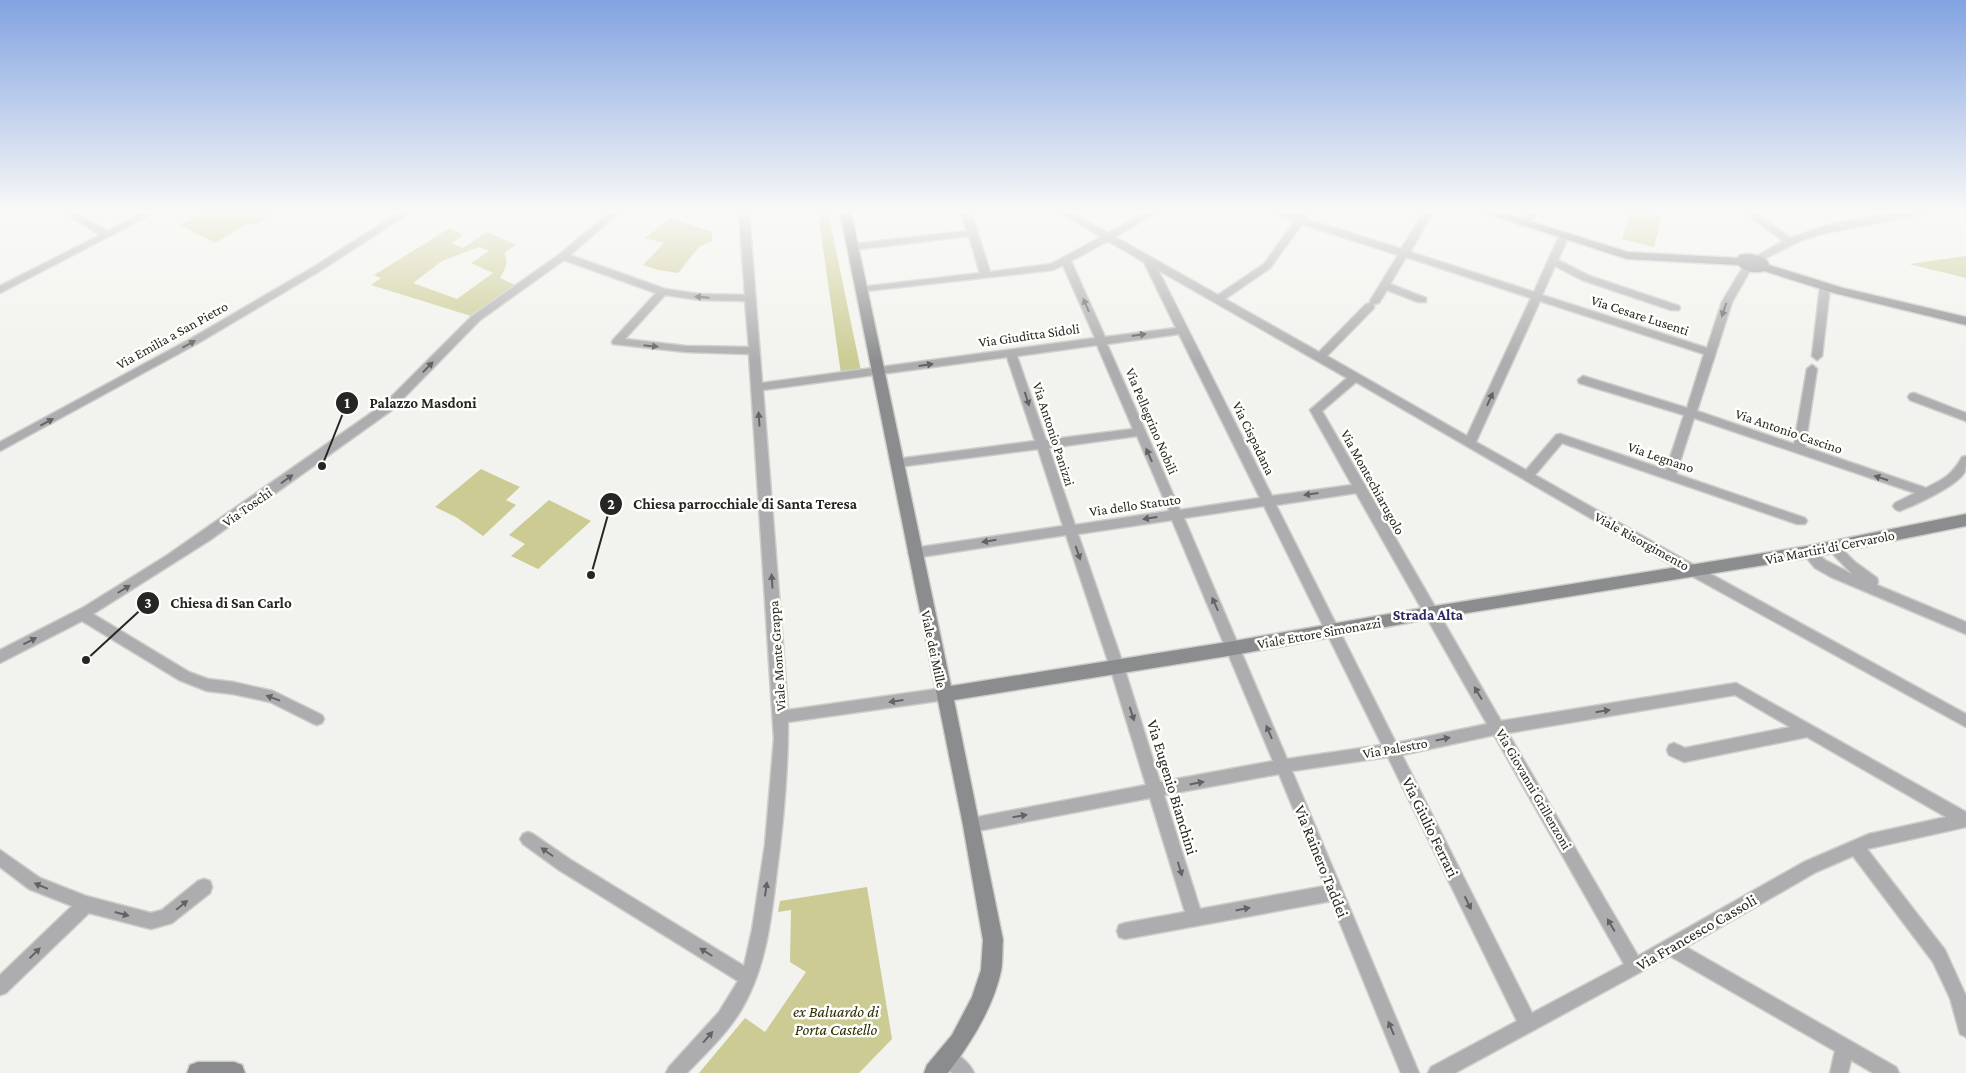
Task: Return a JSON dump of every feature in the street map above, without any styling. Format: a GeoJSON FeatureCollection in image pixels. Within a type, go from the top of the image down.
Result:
{"type":"FeatureCollection","features":[{"type":"Feature","properties":{"kind":"street"},"geometry":{"type":"LineString","coordinates":[[0,290],[54,262]]}},
{"type":"Feature","properties":{"kind":"street","name":"Via Emilia a San Pietro"},"geometry":{"type":"LineString","coordinates":[[0,447],[204,336],[328,262]]}},
{"type":"Feature","properties":{"kind":"street","name":"Via Toschi"},"geometry":{"type":"LineString","coordinates":[[0,657],[82,614],[185,550],[374,417],[388,407],[420,376],[469,324],[554,262]]}},
{"type":"Feature","properties":{"kind":"street"},"geometry":{"type":"LineString","coordinates":[[580,262],[663,292],[700,297],[750,298]]}},
{"type":"Feature","properties":{"kind":"street","name":"Viale Monte Grappa"},"geometry":{"type":"LineString","coordinates":[[675,1073],[728,1013],[739,997],[748,978],[756,954],[777,814],[781,767],[781,717],[747,262]]}},
{"type":"Feature","properties":{"kind":"street","name":"Viale dei Mille"},"geometry":{"type":"LineString","coordinates":[[855,262],[914,553],[972,825],[991,926],[993,954],[991,970],[981,1001],[969,1026],[941,1065]]}},
{"type":"Feature","properties":{"kind":"street"},"geometry":{"type":"LineString","coordinates":[[982,262],[986,275]]}},
{"type":"Feature","properties":{"kind":"street"},"geometry":{"type":"LineString","coordinates":[[861,290],[1050,268],[1062,262]]}},
{"type":"Feature","properties":{"kind":"street","name":"Via Pellegrino Nobili"},"geometry":{"type":"LineString","coordinates":[[1067,262],[1234,648]]}},
{"type":"Feature","properties":{"kind":"street","name":"Via Cispadana"},"geometry":{"type":"LineString","coordinates":[[1149,262],[1332,630]]}},
{"type":"Feature","properties":{"kind":"street","name":"Viale Risorgimento"},"geometry":{"type":"LineString","coordinates":[[1152,262],[1694,571],[1966,721]]}},
{"type":"Feature","properties":{"kind":"street"},"geometry":{"type":"LineString","coordinates":[[1219,299],[1267,266],[1270,262]]}},
{"type":"Feature","properties":{"kind":"street"},"geometry":{"type":"LineString","coordinates":[[1320,357],[1372,304],[1399,262]]}},
{"type":"Feature","properties":{"kind":"street","name":"Via Cesare Lusenti"},"geometry":{"type":"LineString","coordinates":[[1429,262],[1709,352]]}},
{"type":"Feature","properties":{"kind":"street"},"geometry":{"type":"LineString","coordinates":[[1470,443],[1552,262]]}},
{"type":"Feature","properties":{"kind":"street"},"geometry":{"type":"LineString","coordinates":[[1554,262],[1586,278],[1676,308]]}},
{"type":"Feature","properties":{"kind":"street"},"geometry":{"type":"LineString","coordinates":[[1709,262],[1744,265]]}},
{"type":"Feature","properties":{"kind":"street"},"geometry":{"type":"LineString","coordinates":[[1670,475],[1709,352],[1727,302],[1744,265],[1743,262]]}},
{"type":"Feature","properties":{"kind":"street"},"geometry":{"type":"LineString","coordinates":[[1761,263],[1825,287],[1966,321]]}},
{"type":"Feature","properties":{"kind":"street"},"geometry":{"type":"LineString","coordinates":[[1385,286],[1422,300]]}},
{"type":"Feature","properties":{"kind":"street"},"geometry":{"type":"LineString","coordinates":[[1817,356],[1825,287]]}},
{"type":"Feature","properties":{"kind":"street"},"geometry":{"type":"LineString","coordinates":[[663,292],[617,342],[686,349],[754,351]]}},
{"type":"Feature","properties":{"kind":"street","name":"Via Giuditta Sidoli"},"geometry":{"type":"LineString","coordinates":[[757,387],[1183,330]]}},
{"type":"Feature","properties":{"kind":"street","name":"Via Antonio Panizzi"},"geometry":{"type":"LineString","coordinates":[[1011,353],[1117,667]]}},
{"type":"Feature","properties":{"kind":"street"},"geometry":{"type":"LineString","coordinates":[[1799,450],[1812,369]]}},
{"type":"Feature","properties":{"kind":"street","name":"Via Montechiarugolo"},"geometry":{"type":"LineString","coordinates":[[1355,377],[1316,410],[1429,613]]}},
{"type":"Feature","properties":{"kind":"street","name":"Via Antonio Cascino"},"geometry":{"type":"LineString","coordinates":[[1584,377],[1633,396],[1640,396],[1928,493]]}},
{"type":"Feature","properties":{"kind":"street"},"geometry":{"type":"LineString","coordinates":[[1914,397],[1966,417]]}},
{"type":"Feature","properties":{"kind":"street"},"geometry":{"type":"LineString","coordinates":[[897,463],[1041,443],[1139,432]]}},
{"type":"Feature","properties":{"kind":"street","name":"Via Legnano"},"geometry":{"type":"LineString","coordinates":[[1527,476],[1560,438],[1801,521]]}},
{"type":"Feature","properties":{"kind":"street"},"geometry":{"type":"LineString","coordinates":[[1900,506],[1960,480],[1966,460]]}},
{"type":"Feature","properties":{"kind":"street","name":"Via dello Statuto"},"geometry":{"type":"LineString","coordinates":[[914,553],[1359,488]]}},
{"type":"Feature","properties":{"kind":"street","name":"Via Martiri di Cervarolo"},"geometry":{"type":"LineString","coordinates":[[1694,571],[1808,552],[1966,520]]}},
{"type":"Feature","properties":{"kind":"street"},"geometry":{"type":"LineString","coordinates":[[1833,547],[1850,566],[1891,594]]}},
{"type":"Feature","properties":{"kind":"street"},"geometry":{"type":"LineString","coordinates":[[1808,552],[1830,570],[1891,594],[1966,628]]}},
{"type":"Feature","properties":{"kind":"street","name":"Viale Ettore Simonazzi"},"geometry":{"type":"LineString","coordinates":[[944,694],[1234,648],[1429,613],[1694,571]]}},
{"type":"Feature","properties":{"kind":"street","name":"Via Giovanni Grillenzoni"},"geometry":{"type":"LineString","coordinates":[[1429,613],[1499,728],[1635,967]]}},
{"type":"Feature","properties":{"kind":"street"},"geometry":{"type":"LineString","coordinates":[[82,614],[184,676],[207,685],[234,688],[273,697],[317,719]]}},
{"type":"Feature","properties":{"kind":"street","name":"Via Giulio Ferrari"},"geometry":{"type":"LineString","coordinates":[[1332,630],[1528,1024]]}},
{"type":"Feature","properties":{"kind":"street","name":"Via Rainero Taddei"},"geometry":{"type":"LineString","coordinates":[[1234,648],[1410,1073]]}},
{"type":"Feature","properties":{"kind":"street","name":"Via Eugenio Bianchini"},"geometry":{"type":"LineString","coordinates":[[1117,667],[1195,918]]}},
{"type":"Feature","properties":{"kind":"street","name":"Via Palestro"},"geometry":{"type":"LineString","coordinates":[[972,825],[1283,766],[1393,750],[1499,728],[1736,689],[1966,820]]}},
{"type":"Feature","properties":{"kind":"street"},"geometry":{"type":"LineString","coordinates":[[781,717],[944,694]]}},
{"type":"Feature","properties":{"kind":"street"},"geometry":{"type":"LineString","coordinates":[[1674,750],[1684,755],[1809,730]]}},
{"type":"Feature","properties":{"kind":"street","name":"Via Francesco Cassoli"},"geometry":{"type":"LineString","coordinates":[[1437,1073],[1635,967],[1810,867],[1869,841],[1966,820]]}},
{"type":"Feature","properties":{"kind":"street"},"geometry":{"type":"LineString","coordinates":[[528,839],[565,865],[748,978]]}},
{"type":"Feature","properties":{"kind":"street"},"geometry":{"type":"LineString","coordinates":[[1856,846],[1940,956],[1962,996],[1966,1028]]}},
{"type":"Feature","properties":{"kind":"street"},"geometry":{"type":"LineString","coordinates":[[0,858],[35,884],[86,904],[143,920],[157,920],[175,911],[204,887]]}},
{"type":"Feature","properties":{"kind":"street"},"geometry":{"type":"LineString","coordinates":[[1125,931],[1335,892]]}},
{"type":"Feature","properties":{"kind":"street"},"geometry":{"type":"LineString","coordinates":[[0,987],[86,904]]}},
{"type":"Feature","properties":{"kind":"street"},"geometry":{"type":"LineString","coordinates":[[1671,947],[1890,1073]]}},
{"type":"Feature","properties":{"kind":"street"},"geometry":{"type":"LineString","coordinates":[[1839,1073],[1845,1047]]}},
{"type":"Feature","properties":{"kind":"street"},"geometry":{"type":"LineString","coordinates":[[941,1065],[965,1073]]}},
{"type":"Feature","properties":{"kind":"street"},"geometry":{"type":"LineString","coordinates":[[198,1073],[234,1073]]}},
{"type":"Feature","properties":{"kind":"green space"},"geometry":{"type":"Polygon","coordinates":[[[395,262],[441,262],[413,283],[457,299],[493,273],[471,263],[506,262],[505,269],[500,278],[515,285],[471,316],[371,285],[381,278],[374,275],[395,262]]]}},
{"type":"Feature","properties":{"kind":"green space"},"geometry":{"type":"Polygon","coordinates":[[[646,262],[687,262],[678,273],[658,270],[643,265],[646,262]]]}},
{"type":"Feature","properties":{"kind":"green space"},"geometry":{"type":"Polygon","coordinates":[[[825,262],[838,262],[861,371],[841,374],[825,262]]]}},
{"type":"Feature","properties":{"kind":"green space"},"geometry":{"type":"Polygon","coordinates":[[[1966,262],[1966,278],[1909,264],[1966,262]]]}},
{"type":"Feature","properties":{"kind":"green space"},"geometry":{"type":"Polygon","coordinates":[[[481,469],[520,487],[506,500],[516,505],[483,536],[456,517],[435,507],[481,469]]]}},
{"type":"Feature","properties":{"kind":"green space"},"geometry":{"type":"Polygon","coordinates":[[[549,500],[591,521],[538,569],[511,556],[525,544],[509,535],[549,500]]]}},
{"type":"Feature","properties":{"kind":"green space","name":"ex Baluardo di Porta Castello"},"geometry":{"type":"Polygon","coordinates":[[[867,887],[892,1039],[859,1073],[699,1073],[745,1018],[765,1032],[806,972],[790,962],[791,910],[778,912],[780,901],[867,887]]]}},
{"type":"Feature","properties":{"kind":"place","name":"Palazzo Masdoni"},"geometry":{"type":"Point","coordinates":[322,466]}},
{"type":"Feature","properties":{"kind":"place","name":"Chiesa parrocchiale di Santa Teresa"},"geometry":{"type":"Point","coordinates":[591,575]}},
{"type":"Feature","properties":{"kind":"place","name":"Chiesa di San Carlo"},"geometry":{"type":"Point","coordinates":[86,660]}},
{"type":"Feature","properties":{"kind":"district","name":"Strada Alta"},"geometry":{"type":"Point","coordinates":[1428,615]}}]}
